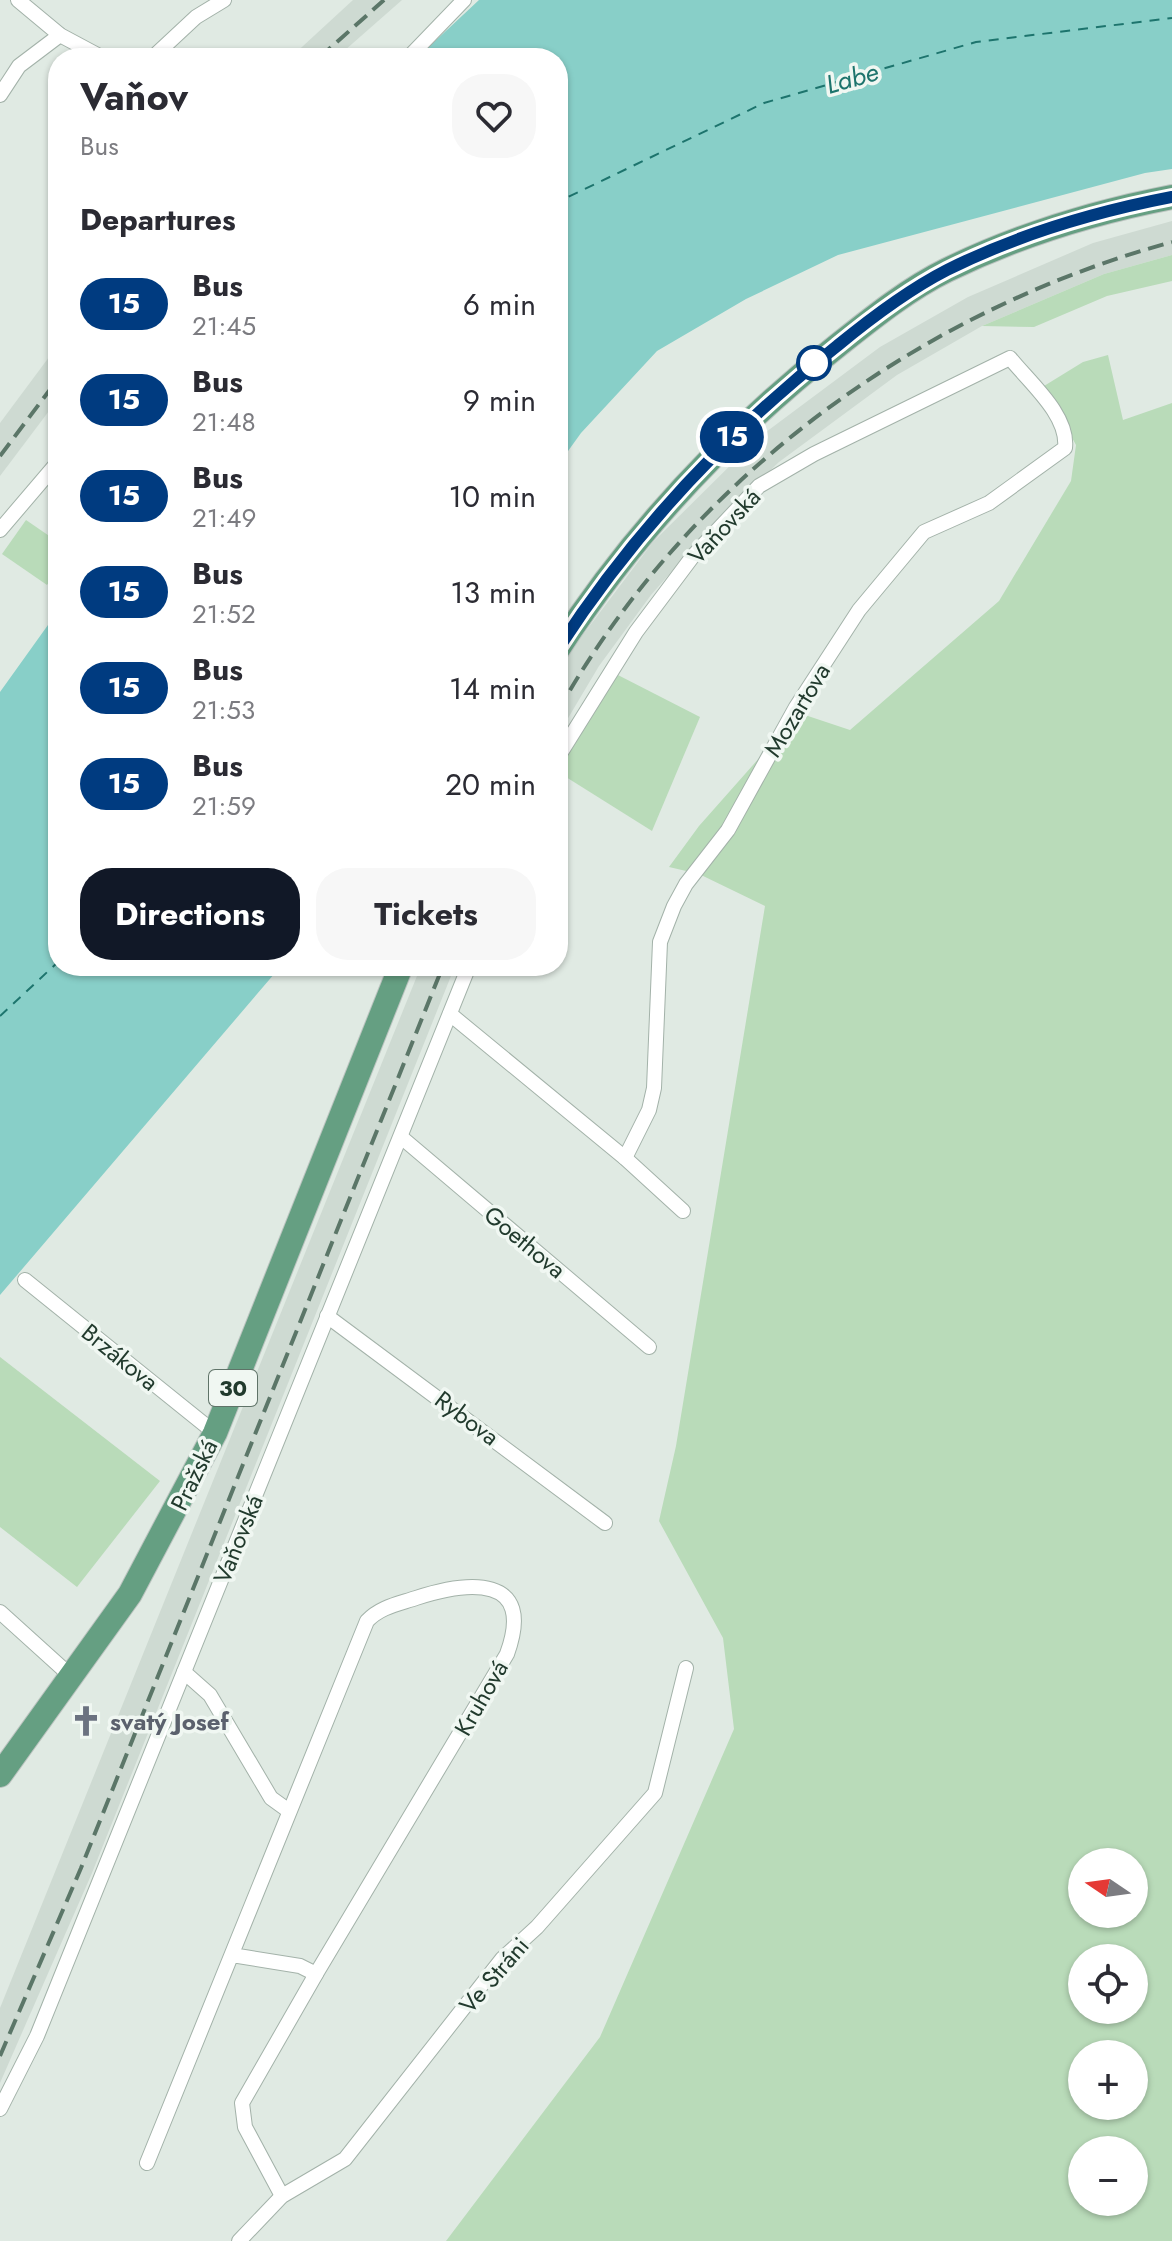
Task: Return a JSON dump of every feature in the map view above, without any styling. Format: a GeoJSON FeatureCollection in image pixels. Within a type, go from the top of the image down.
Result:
{"type":"FeatureCollection","features":[{"type":"Feature","properties":{"kind":"main road"},"geometry":{"type":"LineString","coordinates":[[568,635],[629,553],[729,439],[874,316],[944,271],[1076,219],[1172,197]]}},
{"type":"Feature","properties":{"kind":"main road","name":"Pražská"},"geometry":{"type":"LineString","coordinates":[[0,1775],[73,1678],[147,1565],[215,1433],[397,976]]}},
{"type":"Feature","properties":{"kind":"street"},"geometry":{"type":"LineString","coordinates":[[18,0],[60,35],[84,48]]}},
{"type":"Feature","properties":{"kind":"street"},"geometry":{"type":"LineString","coordinates":[[163,48],[196,17],[224,0]]}},
{"type":"Feature","properties":{"kind":"street"},"geometry":{"type":"LineString","coordinates":[[418,48],[464,0]]}},
{"type":"Feature","properties":{"kind":"street"},"geometry":{"type":"LineString","coordinates":[[0,95],[19,66],[60,35]]}},
{"type":"Feature","properties":{"kind":"street","name":"Vaňovská"},"geometry":{"type":"LineString","coordinates":[[568,741],[636,632],[693,556],[759,486],[814,454],[1010,358]]}},
{"type":"Feature","properties":{"kind":"street","name":"Mozartova"},"geometry":{"type":"LineString","coordinates":[[625,1158],[649,1110],[654,1088],[660,942],[686,884],[728,830],[796,707],[859,610],[924,532],[989,503],[1065,448],[1067,435],[1048,405],[1010,358]]}},
{"type":"Feature","properties":{"kind":"street"},"geometry":{"type":"LineString","coordinates":[[0,530],[48,474]]}},
{"type":"Feature","properties":{"kind":"street","name":"Vaňovská"},"geometry":{"type":"LineString","coordinates":[[0,2109],[37,2036],[465,976]]}},
{"type":"Feature","properties":{"kind":"street"},"geometry":{"type":"LineString","coordinates":[[450,1014],[625,1158],[683,1211]]}},
{"type":"Feature","properties":{"kind":"street","name":"Goethova"},"geometry":{"type":"LineString","coordinates":[[401,1137],[649,1347]]}},
{"type":"Feature","properties":{"kind":"street","name":"Brzákova"},"geometry":{"type":"LineString","coordinates":[[25,1280],[215,1433]]}},
{"type":"Feature","properties":{"kind":"street","name":"Rybova"},"geometry":{"type":"LineString","coordinates":[[327,1316],[605,1523]]}},
{"type":"Feature","properties":{"kind":"street","name":"Kruhová"},"geometry":{"type":"LineString","coordinates":[[147,2163],[359,1637],[373,1614],[441,1590],[466,1585],[493,1588],[506,1597],[514,1619],[513,1638],[507,1654],[242,2103],[245,2127],[282,2196]]}},
{"type":"Feature","properties":{"kind":"street"},"geometry":{"type":"LineString","coordinates":[[0,1612],[73,1678]]}},
{"type":"Feature","properties":{"kind":"street","name":"Ve Stráni"},"geometry":{"type":"LineString","coordinates":[[239,2241],[282,2196],[345,2159],[502,1959],[537,1927],[655,1793],[686,1668]]}},
{"type":"Feature","properties":{"kind":"street"},"geometry":{"type":"LineString","coordinates":[[184,1672],[210,1695],[271,1798],[289,1811]]}},
{"type":"Feature","properties":{"kind":"street"},"geometry":{"type":"LineString","coordinates":[[232,1955],[300,1966],[316,1974]]}},
{"type":"Feature","properties":{"kind":"shaded area"},"geometry":{"type":"Polygon","coordinates":[[[353,0],[402,0],[347,48],[301,48],[353,0]]]}},
{"type":"Feature","properties":{"kind":"shaded area"},"geometry":{"type":"Polygon","coordinates":[[[1172,221],[1172,255],[1104,274],[982,326],[897,375],[779,462],[709,529],[651,595],[599,666],[568,718],[568,656],[573,648],[653,542],[758,438],[880,347],[968,297],[1093,243],[1172,221]]]}},
{"type":"Feature","properties":{"kind":"shaded area"},"geometry":{"type":"Polygon","coordinates":[[[48,358],[48,412],[0,476],[0,423],[48,358]]]}},
{"type":"Feature","properties":{"kind":"shaded area"},"geometry":{"type":"Polygon","coordinates":[[[417,976],[451,976],[92,1873],[0,2083],[0,2008],[417,976]]]}},
{"type":"Feature","properties":{"kind":"green space"},"geometry":{"type":"Polygon","coordinates":[[[1172,255],[1172,281],[1107,296],[1034,327],[982,326],[1104,274],[1172,255]]]}},
{"type":"Feature","properties":{"kind":"green space"},"geometry":{"type":"Polygon","coordinates":[[[1108,355],[1123,420],[1172,403],[1172,2241],[446,2241],[600,2037],[734,1729],[723,1638],[659,1521],[676,1446],[765,906],[699,874],[669,867],[699,826],[799,713],[850,730],[999,601],[1071,481],[1076,445],[1044,386],[1083,362],[1108,355]]]}},
{"type":"Feature","properties":{"kind":"green space"},"geometry":{"type":"Polygon","coordinates":[[[26,520],[48,535],[48,584],[47,585],[2,554],[26,520]]]}},
{"type":"Feature","properties":{"kind":"green space"},"geometry":{"type":"Polygon","coordinates":[[[614,673],[700,717],[652,831],[568,778],[568,754],[614,673]]]}},
{"type":"Feature","properties":{"kind":"green space"},"geometry":{"type":"Polygon","coordinates":[[[0,1357],[160,1481],[77,1587],[0,1527],[0,1357]]]}},
{"type":"Feature","properties":{"kind":"water","name":"Labe"},"geometry":{"type":"Polygon","coordinates":[[[479,0],[1172,0],[1172,169],[1145,173],[838,255],[746,299],[657,351],[568,451],[568,48],[428,48],[479,0]]]}},
{"type":"Feature","properties":{"kind":"water"},"geometry":{"type":"Polygon","coordinates":[[[48,625],[48,976],[272,976],[0,1295],[0,692],[48,625]]]}},
{"type":"Feature","properties":{"kind":"ferry route"},"geometry":{"type":"LineString","coordinates":[[568,197],[764,103],[976,42],[1172,18]]}},
{"type":"Feature","properties":{"kind":"ferry route"},"geometry":{"type":"LineString","coordinates":[[0,1016],[48,971]]}},
{"type":"Feature","properties":{"kind":"railway"},"geometry":{"type":"LineString","coordinates":[[330,48],[384,0]]}},
{"type":"Feature","properties":{"kind":"railway"},"geometry":{"type":"LineString","coordinates":[[568,695],[611,627],[673,550],[742,479],[818,415],[900,360],[987,312],[1078,272],[1172,242]]}},
{"type":"Feature","properties":{"kind":"railway"},"geometry":{"type":"LineString","coordinates":[[0,456],[48,392]]}},
{"type":"Feature","properties":{"kind":"railway"},"geometry":{"type":"LineString","coordinates":[[0,2056],[81,1868],[439,976]]}},
{"type":"Feature","properties":{"kind":"bus line","name":"15"},"geometry":{"type":"LineString","coordinates":[[568,634],[602,586],[669,504],[720,449],[756,413],[874,316],[944,271],[998,247],[1076,219],[1172,197]]}},
{"type":"Feature","properties":{"kind":"place","name":"svatý Josef"},"geometry":{"type":"Point","coordinates":[86,1721]}}]}
